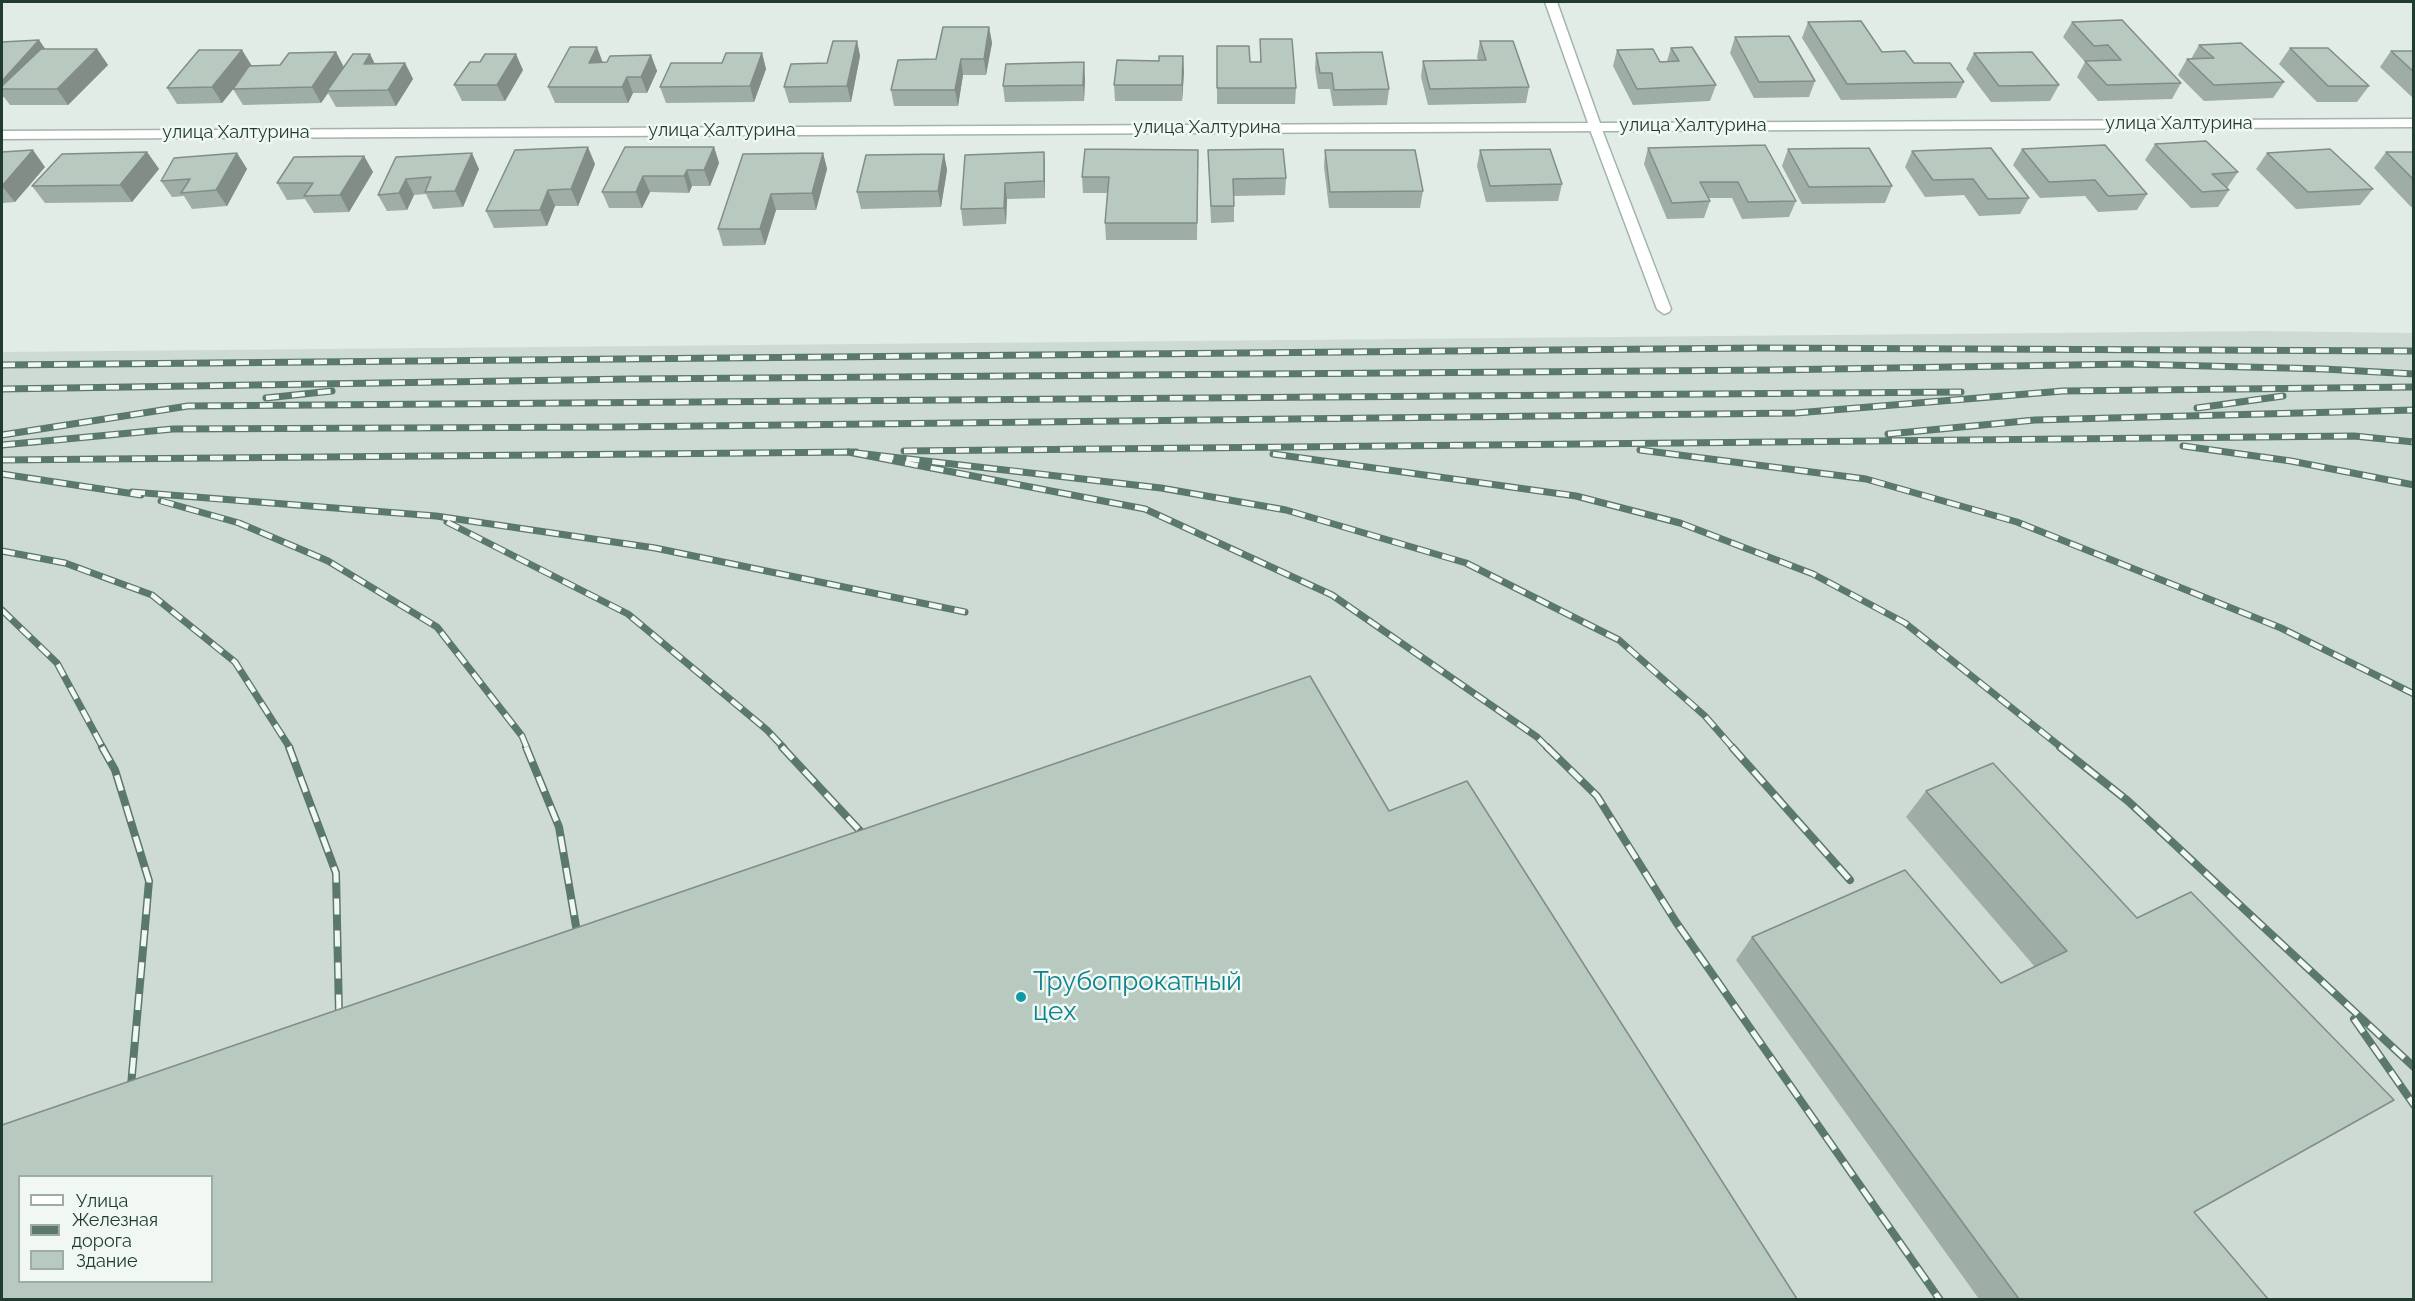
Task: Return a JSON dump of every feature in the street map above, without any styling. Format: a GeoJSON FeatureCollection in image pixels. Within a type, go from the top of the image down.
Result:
{"type":"FeatureCollection","features":[{"type":"Feature","properties":{"kind":"street"},"geometry":{"type":"LineString","coordinates":[[1551,2],[1594,127],[1664,309]]}},
{"type":"Feature","properties":{"kind":"street","name":"улица Халтурина"},"geometry":{"type":"LineString","coordinates":[[2,135],[2414,123]]}},
{"type":"Feature","properties":{"kind":"shaded area"},"geometry":{"type":"Polygon","coordinates":[[[2261,331],[2413,333],[2413,1299],[2,1299],[2,352],[2261,331]]]}},
{"type":"Feature","properties":{"kind":"building"},"geometry":{"type":"Polygon","coordinates":[[[2122,20],[2181,83],[2107,85],[2085,61],[2121,60],[2108,45],[2094,46],[2072,22],[2122,20]]]}},
{"type":"Feature","properties":{"kind":"building"},"geometry":{"type":"Polygon","coordinates":[[[1861,21],[1882,52],[1905,51],[1914,63],[1950,63],[1964,82],[1847,84],[1808,22],[1861,21]]]}},
{"type":"Feature","properties":{"kind":"building"},"geometry":{"type":"Polygon","coordinates":[[[943,27],[989,27],[984,59],[961,59],[955,90],[891,90],[898,60],[936,59],[943,27]]]}},
{"type":"Feature","properties":{"kind":"building"},"geometry":{"type":"Polygon","coordinates":[[[1789,36],[1815,81],[1759,82],[1735,37],[1789,36]]]}},
{"type":"Feature","properties":{"kind":"building"},"geometry":{"type":"Polygon","coordinates":[[[1260,39],[1292,39],[1296,88],[1217,88],[1217,46],[1249,46],[1250,62],[1261,62],[1260,39]]]}},
{"type":"Feature","properties":{"kind":"building"},"geometry":{"type":"Polygon","coordinates":[[[39,40],[2,81],[2,42],[39,40]]]}},
{"type":"Feature","properties":{"kind":"building"},"geometry":{"type":"Polygon","coordinates":[[[833,41],[857,41],[847,86],[784,87],[791,64],[827,63],[833,41]]]}},
{"type":"Feature","properties":{"kind":"building"},"geometry":{"type":"Polygon","coordinates":[[[1480,41],[1513,41],[1529,87],[1430,89],[1423,61],[1486,60],[1480,41]]]}},
{"type":"Feature","properties":{"kind":"building"},"geometry":{"type":"Polygon","coordinates":[[[2241,43],[2284,82],[2214,85],[2187,59],[2214,58],[2199,45],[2241,43]]]}},
{"type":"Feature","properties":{"kind":"building"},"geometry":{"type":"Polygon","coordinates":[[[570,47],[597,47],[589,63],[607,62],[610,56],[651,55],[641,77],[627,77],[622,87],[548,87],[570,47]]]}},
{"type":"Feature","properties":{"kind":"building"},"geometry":{"type":"Polygon","coordinates":[[[1692,47],[1716,85],[1637,89],[1617,50],[1653,49],[1660,62],[1679,61],[1671,48],[1692,47]]]}},
{"type":"Feature","properties":{"kind":"building"},"geometry":{"type":"Polygon","coordinates":[[[2290,48],[2328,48],[2369,86],[2328,86],[2290,48]]]}},
{"type":"Feature","properties":{"kind":"building"},"geometry":{"type":"Polygon","coordinates":[[[41,49],[97,49],[57,89],[2,89],[2,86],[41,49]]]}},
{"type":"Feature","properties":{"kind":"building"},"geometry":{"type":"Polygon","coordinates":[[[199,50],[242,50],[212,87],[167,88],[199,50]]]}},
{"type":"Feature","properties":{"kind":"building"},"geometry":{"type":"Polygon","coordinates":[[[2391,51],[2414,51],[2414,72],[2391,51]]]}},
{"type":"Feature","properties":{"kind":"building"},"geometry":{"type":"Polygon","coordinates":[[[336,52],[312,87],[233,89],[249,66],[280,65],[289,53],[336,52]]]}},
{"type":"Feature","properties":{"kind":"building"},"geometry":{"type":"Polygon","coordinates":[[[1382,52],[1389,89],[1334,90],[1332,73],[1320,73],[1316,53],[1382,52]]]}},
{"type":"Feature","properties":{"kind":"building"},"geometry":{"type":"Polygon","coordinates":[[[2032,52],[2059,85],[1999,86],[1974,53],[2032,52]]]}},
{"type":"Feature","properties":{"kind":"building"},"geometry":{"type":"Polygon","coordinates":[[[726,53],[762,53],[750,86],[660,87],[671,63],[722,63],[726,53]]]}},
{"type":"Feature","properties":{"kind":"building"},"geometry":{"type":"Polygon","coordinates":[[[353,54],[370,54],[364,64],[405,63],[388,90],[327,91],[353,54]]]}},
{"type":"Feature","properties":{"kind":"building"},"geometry":{"type":"Polygon","coordinates":[[[485,54],[516,54],[497,85],[454,85],[470,62],[480,62],[485,54]]]}},
{"type":"Feature","properties":{"kind":"building"},"geometry":{"type":"Polygon","coordinates":[[[1159,56],[1183,56],[1182,85],[1114,85],[1117,60],[1159,61],[1159,56]]]}},
{"type":"Feature","properties":{"kind":"building"},"geometry":{"type":"Polygon","coordinates":[[[1084,62],[1083,85],[1003,86],[1006,64],[1084,62]]]}},
{"type":"Feature","properties":{"kind":"building"},"geometry":{"type":"Polygon","coordinates":[[[2206,141],[2238,172],[2212,174],[2229,190],[2202,192],[2155,144],[2206,141]]]}},
{"type":"Feature","properties":{"kind":"building"},"geometry":{"type":"Polygon","coordinates":[[[1765,145],[1796,201],[1748,202],[1738,182],[1700,182],[1710,201],[1672,203],[1648,148],[1765,145]]]}},
{"type":"Feature","properties":{"kind":"building"},"geometry":{"type":"Polygon","coordinates":[[[2105,145],[2147,194],[2108,196],[2095,180],[2049,182],[2022,149],[2105,145]]]}},
{"type":"Feature","properties":{"kind":"building"},"geometry":{"type":"Polygon","coordinates":[[[588,147],[571,189],[548,190],[540,210],[486,211],[515,150],[588,147]]]}},
{"type":"Feature","properties":{"kind":"building"},"geometry":{"type":"Polygon","coordinates":[[[625,147],[714,147],[704,170],[687,170],[684,176],[643,176],[636,192],[602,192],[625,147]]]}},
{"type":"Feature","properties":{"kind":"building"},"geometry":{"type":"Polygon","coordinates":[[[1869,148],[1892,186],[1809,187],[1788,149],[1869,148]]]}},
{"type":"Feature","properties":{"kind":"building"},"geometry":{"type":"Polygon","coordinates":[[[1991,148],[2029,198],[1988,199],[1973,179],[1933,180],[1912,151],[1991,148]]]}},
{"type":"Feature","properties":{"kind":"building"},"geometry":{"type":"Polygon","coordinates":[[[1085,149],[1198,150],[1197,223],[1105,223],[1109,177],[1082,177],[1085,149]]]}},
{"type":"Feature","properties":{"kind":"building"},"geometry":{"type":"Polygon","coordinates":[[[1283,149],[1286,178],[1233,179],[1234,206],[1211,206],[1208,150],[1283,149]]]}},
{"type":"Feature","properties":{"kind":"building"},"geometry":{"type":"Polygon","coordinates":[[[1550,149],[1562,184],[1490,186],[1480,150],[1550,149]]]}},
{"type":"Feature","properties":{"kind":"building"},"geometry":{"type":"Polygon","coordinates":[[[2330,149],[2373,189],[2308,192],[2267,153],[2330,149]]]}},
{"type":"Feature","properties":{"kind":"building"},"geometry":{"type":"Polygon","coordinates":[[[33,150],[2,186],[2,152],[33,150]]]}},
{"type":"Feature","properties":{"kind":"building"},"geometry":{"type":"Polygon","coordinates":[[[1325,150],[1415,150],[1423,191],[1330,192],[1325,150]]]}},
{"type":"Feature","properties":{"kind":"building"},"geometry":{"type":"Polygon","coordinates":[[[147,152],[120,185],[32,186],[62,154],[147,152]]]}},
{"type":"Feature","properties":{"kind":"building"},"geometry":{"type":"Polygon","coordinates":[[[1044,152],[1044,181],[1005,183],[1004,208],[961,209],[965,155],[1044,152]]]}},
{"type":"Feature","properties":{"kind":"building"},"geometry":{"type":"Polygon","coordinates":[[[2386,152],[2414,152],[2414,180],[2386,152]]]}},
{"type":"Feature","properties":{"kind":"building"},"geometry":{"type":"Polygon","coordinates":[[[237,153],[216,190],[181,193],[190,179],[161,181],[174,158],[237,153]]]}},
{"type":"Feature","properties":{"kind":"building"},"geometry":{"type":"Polygon","coordinates":[[[472,153],[455,191],[425,192],[431,177],[406,179],[399,193],[378,195],[396,157],[472,153]]]}},
{"type":"Feature","properties":{"kind":"building"},"geometry":{"type":"Polygon","coordinates":[[[823,153],[812,193],[771,194],[760,229],[718,229],[743,154],[823,153]]]}},
{"type":"Feature","properties":{"kind":"building"},"geometry":{"type":"Polygon","coordinates":[[[944,154],[938,191],[857,192],[866,155],[944,154]]]}},
{"type":"Feature","properties":{"kind":"building"},"geometry":{"type":"Polygon","coordinates":[[[364,156],[340,195],[304,196],[313,183],[277,183],[294,157],[364,156]]]}},
{"type":"Feature","properties":{"kind":"building","name":"Трубопрокатный цех"},"geometry":{"type":"Polygon","coordinates":[[[1310,676],[1389,811],[1467,781],[1797,1299],[2,1299],[2,1125],[1310,676]]]}},
{"type":"Feature","properties":{"kind":"building"},"geometry":{"type":"Polygon","coordinates":[[[1993,763],[2137,918],[2191,892],[2394,1100],[2194,1212],[2268,1299],[2019,1299],[1752,937],[1905,870],[2001,983],[2067,951],[1926,791],[1993,763]]]}},
{"type":"Feature","properties":{"kind":"railway"},"geometry":{"type":"LineString","coordinates":[[2,365],[1759,348],[2414,351]]}},
{"type":"Feature","properties":{"kind":"railway"},"geometry":{"type":"LineString","coordinates":[[2,389],[631,379],[1772,370],[2129,364],[2324,369],[2414,374]]}},
{"type":"Feature","properties":{"kind":"railway"},"geometry":{"type":"LineString","coordinates":[[2,445],[173,429],[616,427],[1796,413],[2063,391],[2414,387]]}},
{"type":"Feature","properties":{"kind":"railway"},"geometry":{"type":"LineString","coordinates":[[266,398],[332,391]]}},
{"type":"Feature","properties":{"kind":"railway"},"geometry":{"type":"LineString","coordinates":[[2,435],[188,406],[1961,392]]}},
{"type":"Feature","properties":{"kind":"railway"},"geometry":{"type":"LineString","coordinates":[[2197,408],[2283,396]]}},
{"type":"Feature","properties":{"kind":"railway"},"geometry":{"type":"LineString","coordinates":[[1888,434],[2035,420],[2414,410]]}},
{"type":"Feature","properties":{"kind":"railway"},"geometry":{"type":"LineString","coordinates":[[904,451],[2354,436],[2414,442]]}},
{"type":"Feature","properties":{"kind":"railway"},"geometry":{"type":"LineString","coordinates":[[2183,446],[2291,461],[2414,485]]}},
{"type":"Feature","properties":{"kind":"railway"},"geometry":{"type":"LineString","coordinates":[[1640,450],[1866,479],[2017,522],[2281,628],[2414,694]]}},
{"type":"Feature","properties":{"kind":"railway"},"geometry":{"type":"LineString","coordinates":[[2,460],[848,452]]}},
{"type":"Feature","properties":{"kind":"railway"},"geometry":{"type":"LineString","coordinates":[[848,452],[1145,509],[1332,595],[1537,737],[1547,747]]}},
{"type":"Feature","properties":{"kind":"railway"},"geometry":{"type":"LineString","coordinates":[[849,452],[1161,488],[1286,510],[1466,563],[1619,640],[1705,716],[1733,748]]}},
{"type":"Feature","properties":{"kind":"railway"},"geometry":{"type":"LineString","coordinates":[[849,452],[856,452]]}},
{"type":"Feature","properties":{"kind":"railway"},"geometry":{"type":"LineString","coordinates":[[1273,454],[1576,496],[1680,523],[1813,574],[1905,623],[2062,748]]}},
{"type":"Feature","properties":{"kind":"railway"},"geometry":{"type":"LineString","coordinates":[[2,474],[141,495]]}},
{"type":"Feature","properties":{"kind":"railway"},"geometry":{"type":"LineString","coordinates":[[132,492],[436,516],[655,548],[965,612]]}},
{"type":"Feature","properties":{"kind":"railway"},"geometry":{"type":"LineString","coordinates":[[161,501],[239,523],[328,561],[437,627],[522,736],[527,748]]}},
{"type":"Feature","properties":{"kind":"railway"},"geometry":{"type":"LineString","coordinates":[[447,522],[628,614],[767,730],[784,748]]}},
{"type":"Feature","properties":{"kind":"railway"},"geometry":{"type":"LineString","coordinates":[[2,551],[65,563],[152,595],[235,662],[290,748]]}},
{"type":"Feature","properties":{"kind":"railway"},"geometry":{"type":"LineString","coordinates":[[2,610],[57,663],[103,748]]}},
{"type":"Feature","properties":{"kind":"railway"},"geometry":{"type":"LineString","coordinates":[[102,747],[115,770],[149,881],[131,1086]]}},
{"type":"Feature","properties":{"kind":"railway"},"geometry":{"type":"LineString","coordinates":[[289,747],[336,873],[339,1015]]}},
{"type":"Feature","properties":{"kind":"railway"},"geometry":{"type":"LineString","coordinates":[[526,747],[559,827],[577,932]]}},
{"type":"Feature","properties":{"kind":"railway"},"geometry":{"type":"LineString","coordinates":[[782,747],[862,833]]}},
{"type":"Feature","properties":{"kind":"railway"},"geometry":{"type":"LineString","coordinates":[[1547,747],[1597,796],[1676,922],[1940,1300]]}},
{"type":"Feature","properties":{"kind":"railway"},"geometry":{"type":"LineString","coordinates":[[1732,747],[1850,880]]}},
{"type":"Feature","properties":{"kind":"railway"},"geometry":{"type":"LineString","coordinates":[[2060,747],[2128,801],[2414,1067]]}},
{"type":"Feature","properties":{"kind":"railway"},"geometry":{"type":"LineString","coordinates":[[2354,1019],[2414,1105]]}},
{"type":"Feature","properties":{"kind":"place","name":"Трубопрокатный цех"},"geometry":{"type":"Point","coordinates":[1021,997]}}]}
